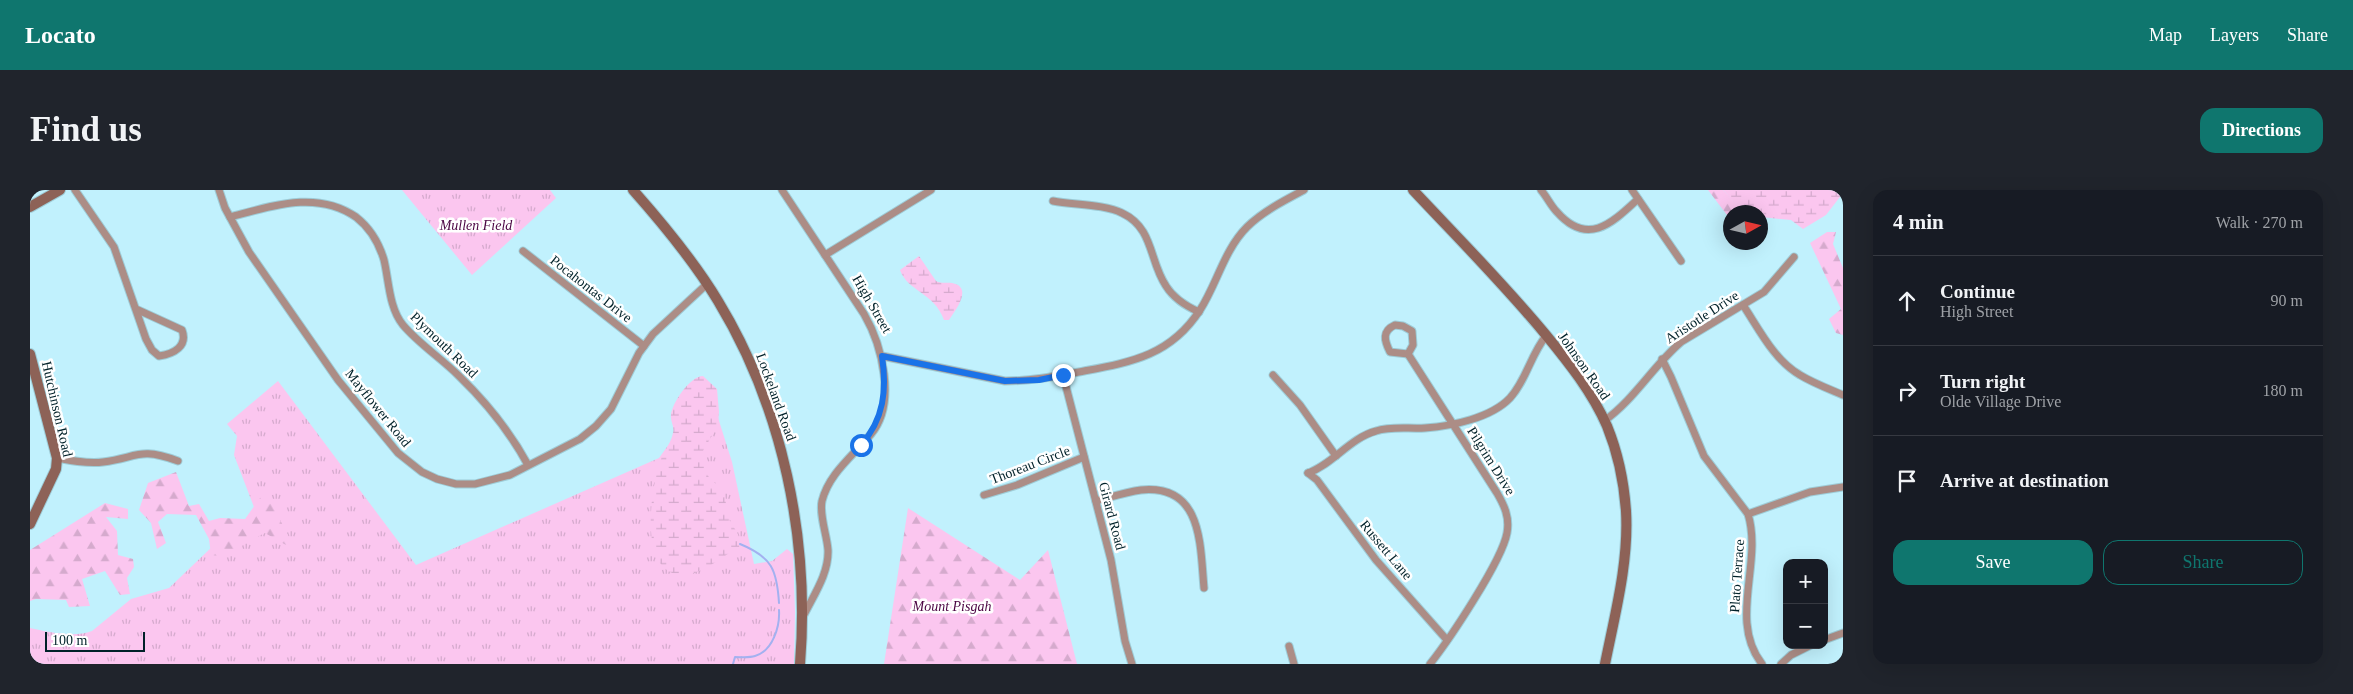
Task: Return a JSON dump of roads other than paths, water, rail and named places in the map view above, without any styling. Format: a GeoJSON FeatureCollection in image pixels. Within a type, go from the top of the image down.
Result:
{"type":"FeatureCollection","features":[{"type":"Feature","properties":{"kind":"street"},"geometry":{"type":"LineString","coordinates":[[30,207],[60,190]]}},
{"type":"Feature","properties":{"kind":"street"},"geometry":{"type":"LineString","coordinates":[[75,190],[114,247],[146,339],[152,350],[159,356],[172,353],[183,344],[185,337],[182,330],[136,309]]}},
{"type":"Feature","properties":{"kind":"street","name":"Mayflower Road"},"geometry":{"type":"LineString","coordinates":[[219,190],[230,217],[260,269],[338,380],[398,453],[411,464],[437,480],[456,484],[475,484],[510,475],[580,438],[603,419],[620,393],[644,346],[653,334],[707,284]]}},
{"type":"Feature","properties":{"kind":"street","name":"Lockeland Road"},"geometry":{"type":"LineString","coordinates":[[633,190],[666,228],[707,284],[754,370],[771,418],[784,464],[798,533],[802,618]]}},
{"type":"Feature","properties":{"kind":"street","name":"High Street"},"geometry":{"type":"LineString","coordinates":[[782,190],[874,331],[882,356],[884,395],[882,413],[874,431],[840,467],[827,485],[821,503],[828,550],[820,584],[802,618],[800,664]]}},
{"type":"Feature","properties":{"kind":"street"},"geometry":{"type":"LineString","coordinates":[[826,255],[931,190]]}},
{"type":"Feature","properties":{"kind":"street"},"geometry":{"type":"LineString","coordinates":[[882,356],[1005,381],[1039,380],[1120,365],[1144,358],[1178,337],[1199,312],[1234,244],[1247,227],[1304,190]]}},
{"type":"Feature","properties":{"kind":"street","name":"Johnson Road"},"geometry":{"type":"LineString","coordinates":[[1413,190],[1494,274],[1546,336],[1581,381],[1604,421],[1617,455],[1626,512],[1626,548],[1605,664]]}},
{"type":"Feature","properties":{"kind":"street"},"geometry":{"type":"LineString","coordinates":[[1541,190],[1557,213],[1576,228],[1592,230],[1603,229],[1638,199]]}},
{"type":"Feature","properties":{"kind":"street"},"geometry":{"type":"LineString","coordinates":[[1632,190],[1681,261]]}},
{"type":"Feature","properties":{"kind":"street","name":"Plymouth Road"},"geometry":{"type":"LineString","coordinates":[[230,217],[296,200],[313,200],[331,202],[350,212],[363,222],[375,238],[384,260],[394,307],[402,324],[459,376],[492,411],[518,446],[528,466]]}},
{"type":"Feature","properties":{"kind":"street"},"geometry":{"type":"LineString","coordinates":[[1054,200],[1111,209],[1135,220],[1147,237],[1165,285],[1179,301],[1199,312]]}},
{"type":"Feature","properties":{"kind":"street","name":"Pocahontas Drive"},"geometry":{"type":"LineString","coordinates":[[523,250],[644,346]]}},
{"type":"Feature","properties":{"kind":"street","name":"Aristotle Drive"},"geometry":{"type":"LineString","coordinates":[[1604,421],[1625,405],[1662,360],[1681,342],[1769,288],[1794,257]]}},
{"type":"Feature","properties":{"kind":"street"},"geometry":{"type":"LineString","coordinates":[[1744,305],[1770,346],[1791,369],[1843,395]]}},
{"type":"Feature","properties":{"kind":"street"},"geometry":{"type":"LineString","coordinates":[[1399,325],[1412,331],[1413,346],[1408,354],[1390,352],[1384,336],[1389,328],[1399,325]]}},
{"type":"Feature","properties":{"kind":"street"},"geometry":{"type":"LineString","coordinates":[[1273,375],[1295,398],[1336,456],[1350,445],[1376,431],[1427,428],[1488,414],[1511,397],[1546,336]]}},
{"type":"Feature","properties":{"kind":"street","name":"Hutchinson Road"},"geometry":{"type":"LineString","coordinates":[[30,354],[57,458],[56,469],[30,524]]}},
{"type":"Feature","properties":{"kind":"street","name":"Pilgrim Drive"},"geometry":{"type":"LineString","coordinates":[[1408,354],[1504,506],[1508,516],[1508,531],[1499,556],[1430,664]]}},
{"type":"Feature","properties":{"kind":"street","name":"Plato Terrace"},"geometry":{"type":"LineString","coordinates":[[1662,360],[1672,377],[1704,456],[1748,514],[1753,548],[1746,625],[1750,644],[1762,664]]}},
{"type":"Feature","properties":{"kind":"street","name":"Girard Road"},"geometry":{"type":"LineString","coordinates":[[1063,375],[1111,560],[1125,640],[1132,664]]}},
{"type":"Feature","properties":{"kind":"street"},"geometry":{"type":"LineString","coordinates":[[57,458],[81,462],[102,462],[144,452],[159,454],[178,461]]}},
{"type":"Feature","properties":{"kind":"street","name":"Russett Lane"},"geometry":{"type":"LineString","coordinates":[[1336,456],[1318,470],[1308,473],[1317,480],[1376,560],[1447,640]]}},
{"type":"Feature","properties":{"kind":"street","name":"Thoreau Circle"},"geometry":{"type":"LineString","coordinates":[[984,495],[1017,485],[1084,457]]}},
{"type":"Feature","properties":{"kind":"street"},"geometry":{"type":"LineString","coordinates":[[1748,514],[1810,492],[1843,487]]}},
{"type":"Feature","properties":{"kind":"street"},"geometry":{"type":"LineString","coordinates":[[1096,501],[1146,490],[1162,491],[1176,496],[1188,508],[1197,524],[1204,588]]}},
{"type":"Feature","properties":{"kind":"street"},"geometry":{"type":"LineString","coordinates":[[1828,639],[1843,633]]}},
{"type":"Feature","properties":{"kind":"street"},"geometry":{"type":"LineString","coordinates":[[1289,646],[1294,664]]}},
{"type":"Feature","properties":{"kind":"street"},"geometry":{"type":"LineString","coordinates":[[1781,664],[1791,655],[1804,649]]}},
{"type":"Feature","properties":{"kind":"waterway"},"geometry":{"type":"LineString","coordinates":[[740,544],[759,554],[771,566],[777,582],[779,603]]}},
{"type":"Feature","properties":{"kind":"waterway"},"geometry":{"type":"LineString","coordinates":[[733,664],[735,657],[753,657],[766,649],[777,630],[779,610]]}},
{"type":"Feature","properties":{"kind":"park label","name":"Mullen Field"},"geometry":{"type":"Point","coordinates":[476,225]}},
{"type":"Feature","properties":{"kind":"park label","name":"Mount Pisgah"},"geometry":{"type":"Point","coordinates":[952,606]}}]}
